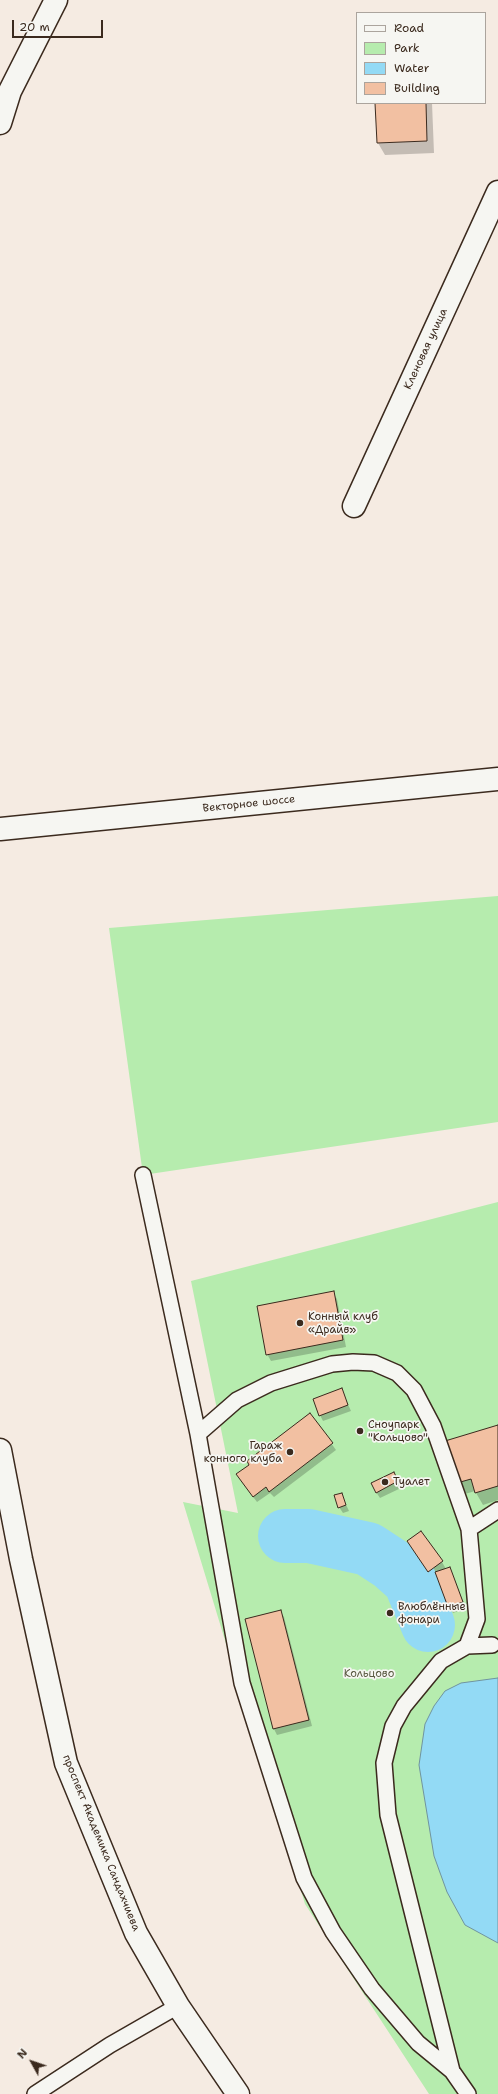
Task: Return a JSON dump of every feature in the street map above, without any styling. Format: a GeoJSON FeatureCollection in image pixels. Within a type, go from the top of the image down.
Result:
{"type":"FeatureCollection","features":[{"type":"Feature","properties":{"kind":"main road"},"geometry":{"type":"LineString","coordinates":[[0,123],[10,91],[56,0]]}},
{"type":"Feature","properties":{"kind":"main road","name":"Кленовая улица"},"geometry":{"type":"LineString","coordinates":[[354,506],[498,192]]}},
{"type":"Feature","properties":{"kind":"main road","name":"Векторное шоссе"},"geometry":{"type":"LineString","coordinates":[[0,829],[498,779]]}},
{"type":"Feature","properties":{"kind":"main road","name":"проспект Академика Сандахчиева"},"geometry":{"type":"LineString","coordinates":[[0,1450],[21,1559],[66,1763],[136,1933],[178,2006],[238,2094]]}},
{"type":"Feature","properties":{"kind":"lane"},"geometry":{"type":"LineString","coordinates":[[143,1175],[198,1434],[242,1683],[304,1878],[333,1932],[372,1989],[418,2043],[452,2071],[468,2094]]}},
{"type":"Feature","properties":{"kind":"lane"},"geometry":{"type":"LineString","coordinates":[[198,1434],[237,1400],[271,1383],[332,1364],[353,1362],[374,1363],[397,1373],[414,1390],[433,1426],[469,1528],[477,1619],[467,1646]]}},
{"type":"Feature","properties":{"kind":"lane"},"geometry":{"type":"LineString","coordinates":[[469,1528],[498,1510]]}},
{"type":"Feature","properties":{"kind":"lane"},"geometry":{"type":"LineString","coordinates":[[452,2071],[388,1815],[384,1763],[392,1726],[404,1706],[441,1661],[467,1646],[492,1645]]}},
{"type":"Feature","properties":{"kind":"lane"},"geometry":{"type":"LineString","coordinates":[[35,2094],[110,2045],[178,2006]]}},
{"type":"Feature","properties":{"kind":"green space"},"geometry":{"type":"Polygon","coordinates":[[[498,896],[498,1122],[143,1175],[109,928],[498,896]]]}},
{"type":"Feature","properties":{"kind":"green space","name":"Кольцово"},"geometry":{"type":"Polygon","coordinates":[[[498,1202],[498,2094],[429,2094],[305,1904],[183,1502],[238,1513],[191,1281],[498,1202]]]}},
{"type":"Feature","properties":{"kind":"water"},"geometry":{"type":"Polygon","coordinates":[[[498,1678],[498,1943],[465,1925],[447,1892],[434,1856],[419,1765],[425,1724],[434,1706],[445,1691],[461,1683],[498,1678]]]}},
{"type":"Feature","properties":{"kind":"building"},"geometry":{"type":"Polygon","coordinates":[[[375,104],[426,104],[427,141],[377,143],[375,104]]]}},
{"type":"Feature","properties":{"kind":"building","name":"Конный клуб «Драйв»"},"geometry":{"type":"Polygon","coordinates":[[[334,1291],[343,1340],[266,1355],[257,1306],[334,1291]]]}},
{"type":"Feature","properties":{"kind":"building"},"geometry":{"type":"Polygon","coordinates":[[[342,1388],[348,1405],[319,1416],[313,1399],[342,1388]]]}},
{"type":"Feature","properties":{"kind":"building","name":"Гараж конного клуба"},"geometry":{"type":"Polygon","coordinates":[[[310,1413],[333,1443],[269,1492],[266,1487],[253,1497],[236,1474],[249,1465],[247,1461],[310,1413]]]}},
{"type":"Feature","properties":{"kind":"building"},"geometry":{"type":"Polygon","coordinates":[[[498,1425],[498,1486],[475,1493],[471,1479],[457,1483],[445,1441],[498,1425]]]}},
{"type":"Feature","properties":{"kind":"building","name":"Туалет"},"geometry":{"type":"Polygon","coordinates":[[[394,1472],[398,1481],[376,1493],[371,1483],[394,1472]]]}},
{"type":"Feature","properties":{"kind":"building"},"geometry":{"type":"Polygon","coordinates":[[[342,1493],[346,1505],[338,1508],[334,1495],[342,1493]]]}},
{"type":"Feature","properties":{"kind":"building"},"geometry":{"type":"Polygon","coordinates":[[[421,1531],[443,1561],[428,1572],[407,1541],[421,1531]]]}},
{"type":"Feature","properties":{"kind":"building"},"geometry":{"type":"Polygon","coordinates":[[[450,1567],[463,1602],[448,1607],[435,1572],[450,1567]]]}},
{"type":"Feature","properties":{"kind":"building"},"geometry":{"type":"Polygon","coordinates":[[[281,1610],[309,1720],[273,1729],[245,1619],[281,1610]]]}},
{"type":"Feature","properties":{"kind":"waterway"},"geometry":{"type":"LineString","coordinates":[[285,1536],[309,1536],[368,1549],[391,1564],[410,1581],[428,1625]]}},
{"type":"Feature","properties":{"kind":"place","name":"Конный клуб «Драйв»"},"geometry":{"type":"Point","coordinates":[300,1323]}},
{"type":"Feature","properties":{"kind":"place","name":"Сноупарк \"Кольцово\""},"geometry":{"type":"Point","coordinates":[360,1431]}},
{"type":"Feature","properties":{"kind":"place","name":"Гараж конного клуба"},"geometry":{"type":"Point","coordinates":[290,1452]}},
{"type":"Feature","properties":{"kind":"place","name":"Туалет"},"geometry":{"type":"Point","coordinates":[385,1482]}},
{"type":"Feature","properties":{"kind":"place","name":"Влюблённые фонари"},"geometry":{"type":"Point","coordinates":[390,1613]}}]}
